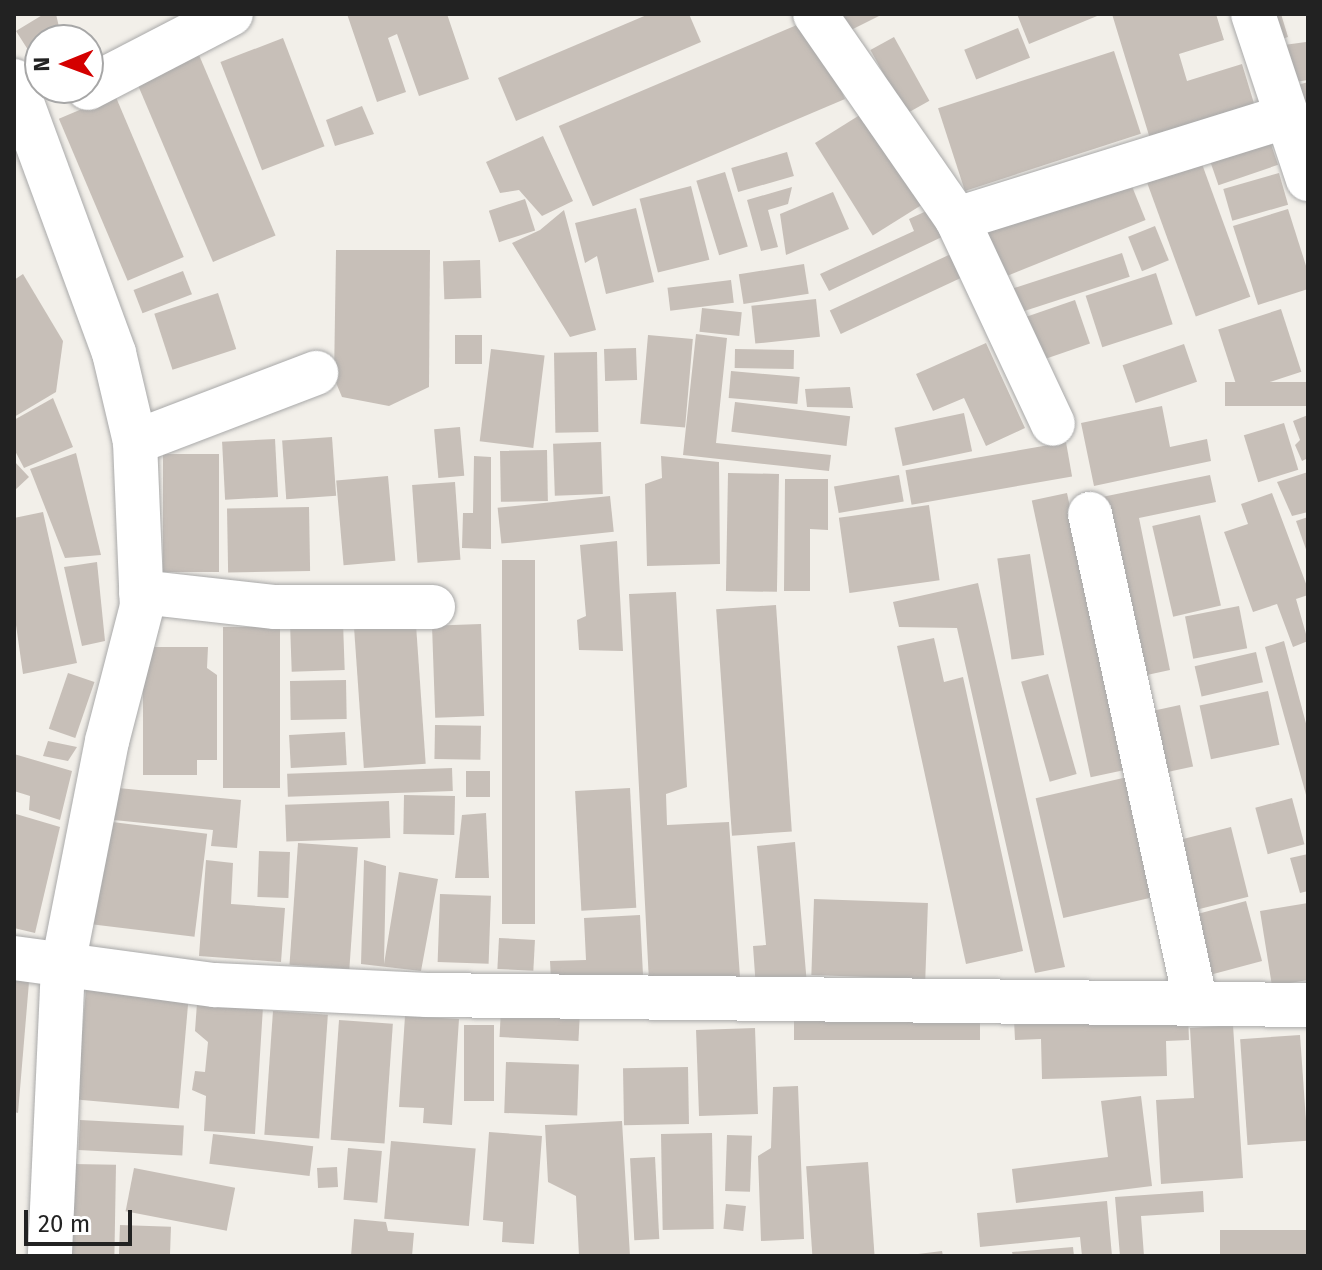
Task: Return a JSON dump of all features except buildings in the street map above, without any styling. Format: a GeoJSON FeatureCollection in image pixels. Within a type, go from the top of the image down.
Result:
{"type":"FeatureCollection","features":[{"type":"Feature","properties":{"kind":"street"},"geometry":{"type":"LineString","coordinates":[[104,80],[231,14]]}},
{"type":"Feature","properties":{"kind":"street"},"geometry":{"type":"LineString","coordinates":[[815,14],[957,219],[1053,424]]}},
{"type":"Feature","properties":{"kind":"street"},"geometry":{"type":"LineString","coordinates":[[1253,14],[1308,179]]}},
{"type":"Feature","properties":{"kind":"street"},"geometry":{"type":"LineString","coordinates":[[21,100],[114,353],[135,442],[142,606],[107,741],[63,966],[50,1256]]}},
{"type":"Feature","properties":{"kind":"street"},"geometry":{"type":"LineString","coordinates":[[957,219],[1287,116]]}},
{"type":"Feature","properties":{"kind":"street"},"geometry":{"type":"LineString","coordinates":[[135,442],[316,373]]}},
{"type":"Feature","properties":{"kind":"street"},"geometry":{"type":"LineString","coordinates":[[1090,514],[1196,1004]]}},
{"type":"Feature","properties":{"kind":"street"},"geometry":{"type":"LineString","coordinates":[[141,592],[275,607],[433,607]]}},
{"type":"Feature","properties":{"kind":"street"},"geometry":{"type":"LineString","coordinates":[[14,958],[215,985],[427,995],[1308,1005]]}}]}
